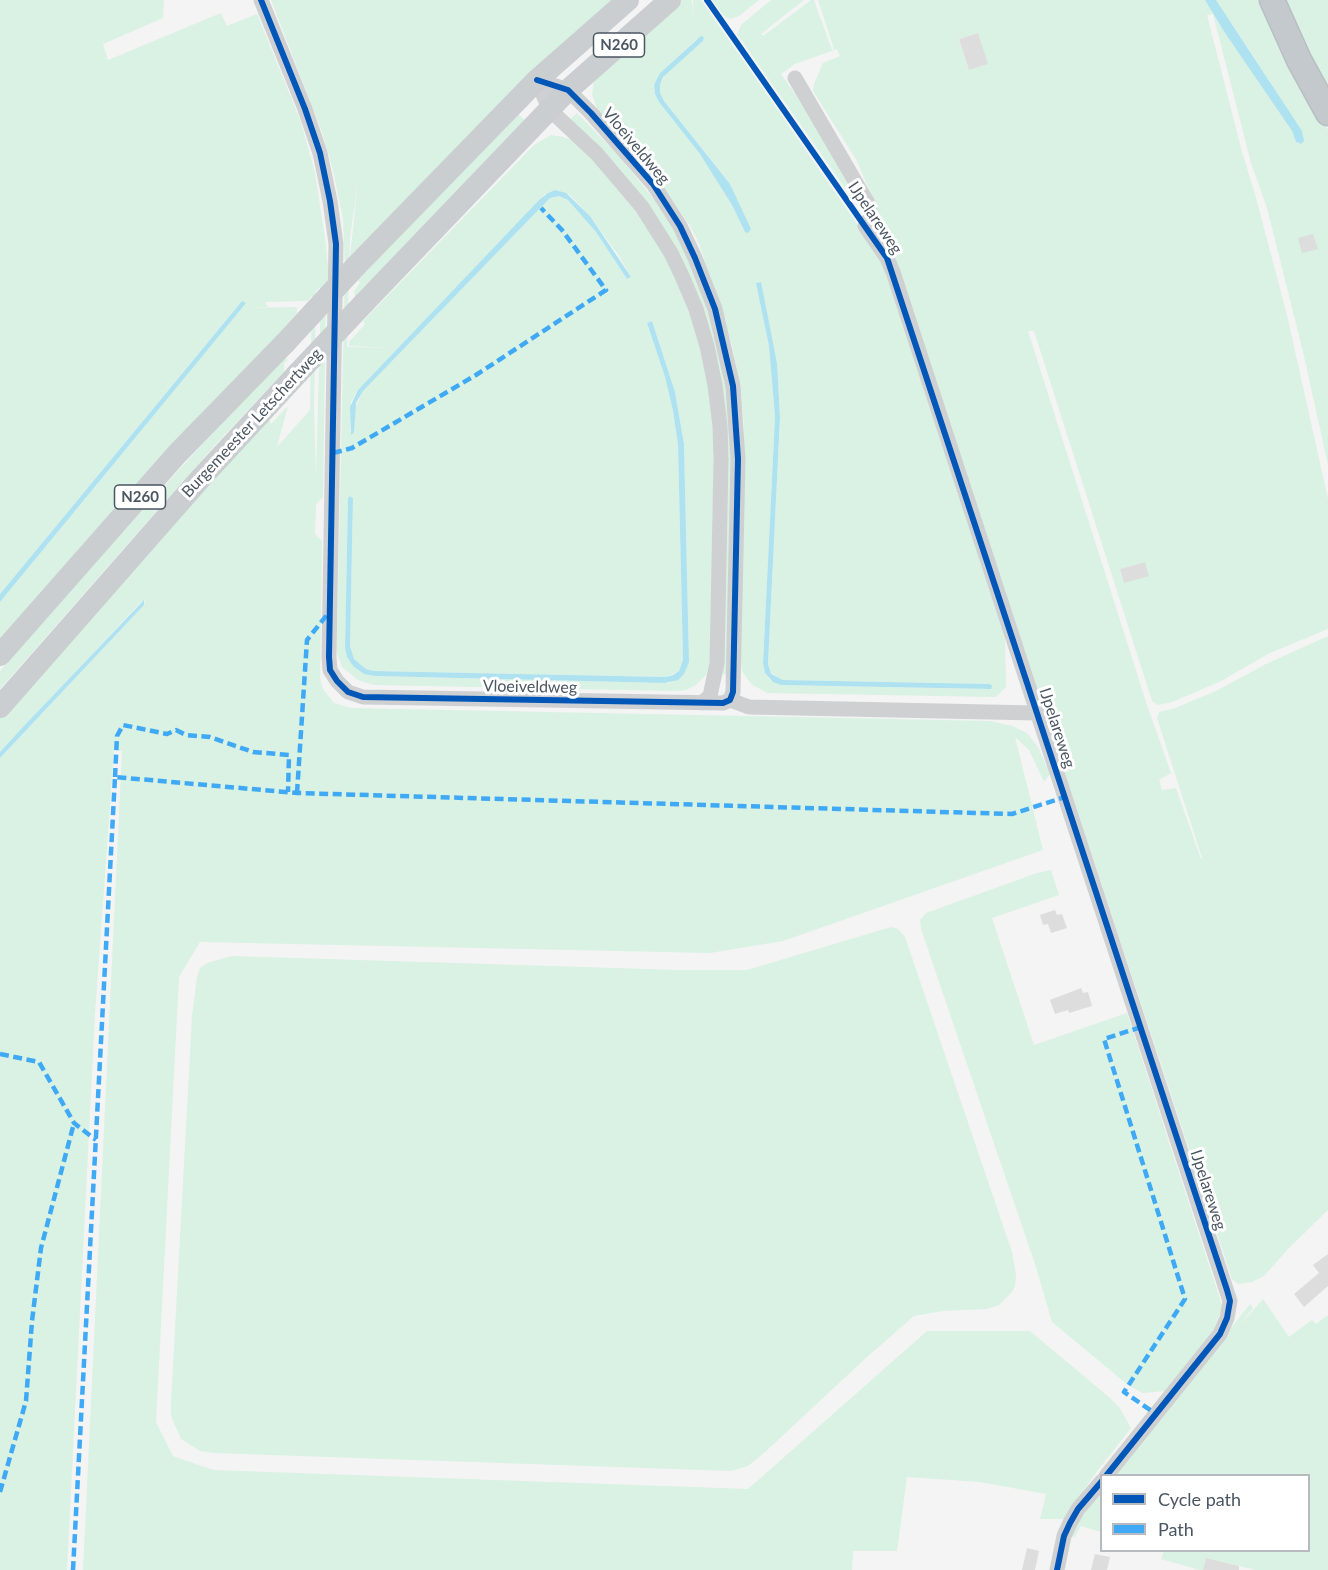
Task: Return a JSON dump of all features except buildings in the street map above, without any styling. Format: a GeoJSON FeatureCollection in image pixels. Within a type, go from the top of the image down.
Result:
{"type":"FeatureCollection","features":[{"type":"Feature","properties":{"kind":"highway"},"geometry":{"type":"LineString","coordinates":[[1272,0],[1299,60],[1328,113]]}},
{"type":"Feature","properties":{"kind":"main road","name":"Burgemeester Letschertweg"},"geometry":{"type":"LineString","coordinates":[[0,655],[177,454],[356,266],[537,81],[628,0]]}},
{"type":"Feature","properties":{"kind":"main road","name":"Burgemeester Letschertweg"},"geometry":{"type":"LineString","coordinates":[[0,707],[200,479],[364,303],[568,90],[670,0]]}},
{"type":"Feature","properties":{"kind":"street","name":"Vloeiveldweg"},"geometry":{"type":"LineString","coordinates":[[261,0],[305,109],[320,153],[330,201],[336,244],[329,657],[330,670],[348,692],[363,697],[723,703],[730,700],[733,692],[738,459],[733,386],[722,334],[695,258],[669,208],[631,158],[568,90]]}},
{"type":"Feature","properties":{"kind":"street","name":"IJpelareweg"},"geometry":{"type":"LineString","coordinates":[[795,78],[869,205],[871,216],[865,226],[887,258],[893,272],[1230,1301],[1227,1318],[1220,1334],[1108,1474]]}},
{"type":"Feature","properties":{"kind":"street","name":"Vloeiveldweg"},"geometry":{"type":"LineString","coordinates":[[537,81],[549,109],[597,154],[642,207],[682,276],[696,309],[707,346],[720,426],[721,470],[717,663],[710,696],[702,703]]}},
{"type":"Feature","properties":{"kind":"street"},"geometry":{"type":"LineString","coordinates":[[537,81],[568,90]]}},
{"type":"Feature","properties":{"kind":"street","name":"IJpelareweg"},"geometry":{"type":"LineString","coordinates":[[730,700],[748,707],[1038,713]]}},
{"type":"Feature","properties":{"kind":"street"},"geometry":{"type":"LineString","coordinates":[[1057,1570],[1060,1550],[1070,1523],[1100,1482]]}},
{"type":"Feature","properties":{"kind":"green space"},"geometry":{"type":"Polygon","coordinates":[[[0,0],[164,0],[163,18],[103,44],[108,60],[221,13],[227,26],[257,14],[301,122],[315,173],[325,238],[329,277],[326,284],[323,497],[316,504],[315,534],[322,541],[320,678],[323,689],[334,703],[351,708],[990,721],[1012,726],[1027,733],[1038,747],[1050,774],[1044,782],[1029,750],[1015,737],[1043,850],[783,941],[710,953],[200,942],[179,977],[156,1422],[173,1456],[213,1470],[748,1489],[927,1331],[1030,1331],[1110,1398],[1119,1407],[1131,1428],[1064,1519],[1040,1519],[1046,1494],[980,1482],[907,1477],[897,1551],[853,1551],[852,1570],[83,1570],[122,751],[114,750],[95,1014],[67,1570],[0,1570],[0,758],[144,605],[145,601],[141,602],[0,752],[0,713],[268,418],[271,424],[288,406],[277,447],[310,410],[312,296],[307,301],[265,302],[268,307],[245,308],[297,307],[297,313],[0,647],[0,602],[245,303],[242,301],[0,594],[0,0]],[[320,287],[316,291],[314,406],[316,477],[320,287]]]}},
{"type":"Feature","properties":{"kind":"green space"},"geometry":{"type":"Polygon","coordinates":[[[271,0],[612,0],[350,256],[358,182],[350,237],[347,347],[396,348],[349,346],[349,342],[365,324],[363,321],[534,145],[551,135],[563,137],[575,141],[597,162],[647,225],[675,274],[693,321],[707,375],[714,438],[710,661],[706,675],[696,685],[677,691],[373,685],[358,680],[342,667],[337,653],[337,640],[345,268],[343,219],[322,132],[271,0]],[[555,190],[544,195],[358,390],[351,402],[350,432],[354,432],[355,408],[363,391],[550,198],[559,196],[568,200],[596,232],[627,279],[631,277],[590,216],[570,195],[555,190]],[[652,321],[647,323],[665,377],[678,445],[683,660],[679,671],[666,677],[366,669],[354,659],[350,646],[353,498],[350,496],[348,498],[345,647],[354,667],[361,672],[375,676],[670,683],[689,662],[684,444],[675,392],[652,321]]]}},
{"type":"Feature","properties":{"kind":"green space"},"geometry":{"type":"Polygon","coordinates":[[[682,0],[691,0],[694,20],[693,0],[701,0],[878,254],[1005,637],[1006,687],[996,697],[767,693],[751,684],[742,671],[744,424],[740,385],[732,345],[699,243],[690,226],[647,164],[598,111],[592,94],[594,81],[682,0]],[[704,37],[697,39],[660,73],[654,90],[659,102],[715,177],[745,232],[751,230],[730,184],[660,93],[660,85],[665,74],[703,41],[704,37]],[[760,282],[757,283],[769,346],[775,417],[763,663],[765,673],[770,680],[781,685],[988,689],[990,684],[783,680],[771,674],[768,664],[780,417],[777,363],[760,282]]]}},
{"type":"Feature","properties":{"kind":"green space"},"geometry":{"type":"Polygon","coordinates":[[[712,0],[759,0],[739,16],[731,19],[725,17],[712,0]]]}},
{"type":"Feature","properties":{"kind":"green space"},"geometry":{"type":"Polygon","coordinates":[[[771,0],[804,0],[761,34],[763,36],[814,0],[832,50],[834,49],[818,0],[1205,0],[1292,131],[1296,142],[1300,144],[1303,142],[1272,85],[1216,0],[1259,0],[1328,130],[1328,465],[1304,356],[1267,208],[1251,163],[1213,14],[1207,15],[1287,315],[1328,499],[1328,629],[1270,653],[1219,682],[1172,702],[1158,705],[1152,701],[1034,331],[1028,331],[1147,705],[1171,773],[1159,780],[1162,790],[1176,788],[1201,859],[1157,718],[1159,712],[1216,691],[1266,664],[1328,636],[1328,1210],[1264,1276],[1252,1282],[1238,1284],[1232,1279],[894,256],[876,225],[878,211],[857,161],[813,91],[823,63],[840,56],[837,49],[795,64],[781,74],[807,111],[862,207],[861,211],[737,34],[741,25],[771,0]],[[978,33],[959,39],[969,70],[987,64],[978,33]],[[1145,562],[1120,569],[1124,583],[1149,575],[1145,562]]]}},
{"type":"Feature","properties":{"kind":"green space"},"geometry":{"type":"Polygon","coordinates":[[[1278,0],[1328,0],[1328,95],[1278,0]]]}},
{"type":"Feature","properties":{"kind":"green space"},"geometry":{"type":"Polygon","coordinates":[[[577,113],[619,156],[655,201],[676,233],[701,284],[733,413],[731,675],[720,674],[724,462],[686,275],[569,120],[577,113]]]}},
{"type":"Feature","properties":{"kind":"green space"},"geometry":{"type":"Polygon","coordinates":[[[519,115],[526,121],[355,297],[354,291],[360,283],[358,280],[354,284],[514,117],[519,115]]]}},
{"type":"Feature","properties":{"kind":"green space"},"geometry":{"type":"Polygon","coordinates":[[[290,348],[286,358],[288,360],[284,363],[284,372],[215,445],[0,689],[0,671],[290,348]]]}},
{"type":"Feature","properties":{"kind":"green space"},"geometry":{"type":"Polygon","coordinates":[[[1051,870],[1059,895],[992,918],[1034,1045],[1127,1013],[1222,1307],[1213,1332],[1165,1391],[1143,1393],[1128,1385],[1052,1322],[1035,1264],[921,929],[920,920],[926,913],[1051,870]]]}},
{"type":"Feature","properties":{"kind":"green space"},"geometry":{"type":"Polygon","coordinates":[[[891,927],[898,929],[905,937],[1012,1252],[1016,1275],[1015,1286],[999,1305],[987,1309],[943,1311],[914,1316],[764,1453],[748,1466],[731,1471],[214,1453],[200,1451],[181,1439],[171,1416],[171,1403],[192,1016],[200,968],[207,963],[232,956],[679,970],[747,970],[891,927]]]}},
{"type":"Feature","properties":{"kind":"green space"},"geometry":{"type":"Polygon","coordinates":[[[1263,1299],[1289,1337],[1312,1320],[1316,1324],[1328,1315],[1328,1570],[1256,1570],[1206,1558],[1203,1570],[1200,1570],[1161,1559],[1164,1552],[1310,1552],[1310,1474],[1116,1474],[1250,1304],[1253,1308],[1240,1325],[1263,1299]]]}},
{"type":"Feature","properties":{"kind":"green space"},"geometry":{"type":"Polygon","coordinates":[[[1100,1492],[1100,1532],[1081,1526],[1074,1538],[1072,1536],[1076,1525],[1100,1492]]]}},
{"type":"Feature","properties":{"kind":"water"},"geometry":{"type":"Polygon","coordinates":[[[1205,0],[1216,0],[1302,131],[1304,141],[1301,144],[1296,142],[1292,131],[1205,0]]]}},
{"type":"Feature","properties":{"kind":"water"},"geometry":{"type":"Polygon","coordinates":[[[701,36],[704,37],[703,41],[663,77],[660,93],[730,184],[751,229],[748,233],[745,232],[732,205],[700,154],[655,94],[654,85],[660,73],[701,36]]]}},
{"type":"Feature","properties":{"kind":"water"},"geometry":{"type":"Polygon","coordinates":[[[555,190],[566,193],[590,216],[631,277],[627,279],[596,232],[568,200],[559,196],[550,198],[363,391],[356,403],[354,432],[351,435],[350,407],[358,390],[539,200],[555,190]]]}},
{"type":"Feature","properties":{"kind":"water"},"geometry":{"type":"Polygon","coordinates":[[[761,282],[777,363],[780,417],[768,664],[771,674],[783,680],[990,684],[991,689],[781,685],[773,682],[765,673],[763,663],[775,417],[769,346],[756,283],[761,282]]]}},
{"type":"Feature","properties":{"kind":"water"},"geometry":{"type":"Polygon","coordinates":[[[242,301],[246,303],[0,602],[0,594],[242,301]]]}},
{"type":"Feature","properties":{"kind":"water"},"geometry":{"type":"Polygon","coordinates":[[[652,321],[675,392],[684,444],[689,662],[684,674],[678,680],[665,683],[375,676],[364,674],[354,667],[347,657],[345,647],[348,498],[350,496],[353,498],[350,646],[354,659],[366,669],[666,677],[679,671],[683,660],[678,445],[665,377],[647,323],[652,321]]]}},
{"type":"Feature","properties":{"kind":"water"},"geometry":{"type":"Polygon","coordinates":[[[144,600],[144,605],[0,758],[0,752],[144,600]]]}},
{"type":"Feature","properties":{"kind":"marked path"},"geometry":{"type":"LineString","coordinates":[[333,453],[352,448],[476,375],[606,290],[562,230],[541,208]]}},
{"type":"Feature","properties":{"kind":"marked path"},"geometry":{"type":"LineString","coordinates":[[297,793],[307,640],[330,611]]}},
{"type":"Feature","properties":{"kind":"marked path"},"geometry":{"type":"LineString","coordinates":[[115,777],[117,736],[123,725],[167,734],[176,730],[186,735],[210,737],[253,752],[289,755],[288,792]]}},
{"type":"Feature","properties":{"kind":"marked path"},"geometry":{"type":"LineString","coordinates":[[73,1570],[115,777],[297,793],[1012,814],[1065,797]]}},
{"type":"Feature","properties":{"kind":"marked path"},"geometry":{"type":"LineString","coordinates":[[1141,1027],[1104,1039],[1185,1299],[1124,1392],[1156,1414]]}},
{"type":"Feature","properties":{"kind":"marked path"},"geometry":{"type":"LineString","coordinates":[[0,1054],[39,1062],[74,1123],[96,1140]]}},
{"type":"Feature","properties":{"kind":"marked path"},"geometry":{"type":"LineString","coordinates":[[0,1492],[26,1401],[32,1321],[41,1248],[74,1123]]}},
{"type":"Feature","properties":{"kind":"cycle path"},"geometry":{"type":"LineString","coordinates":[[261,0],[305,109],[320,153],[336,244],[329,657],[330,670],[337,681],[348,692],[363,697],[723,703],[730,700],[733,692],[738,459],[733,386],[715,309],[680,226],[653,184],[568,90],[537,80]]}},
{"type":"Feature","properties":{"kind":"cycle path"},"geometry":{"type":"LineString","coordinates":[[707,0],[887,258],[1230,1301],[1227,1318],[1220,1334],[1108,1474]]}},
{"type":"Feature","properties":{"kind":"cycle path"},"geometry":{"type":"LineString","coordinates":[[1057,1570],[1064,1536],[1070,1523],[1078,1509],[1100,1483]]}}]}
